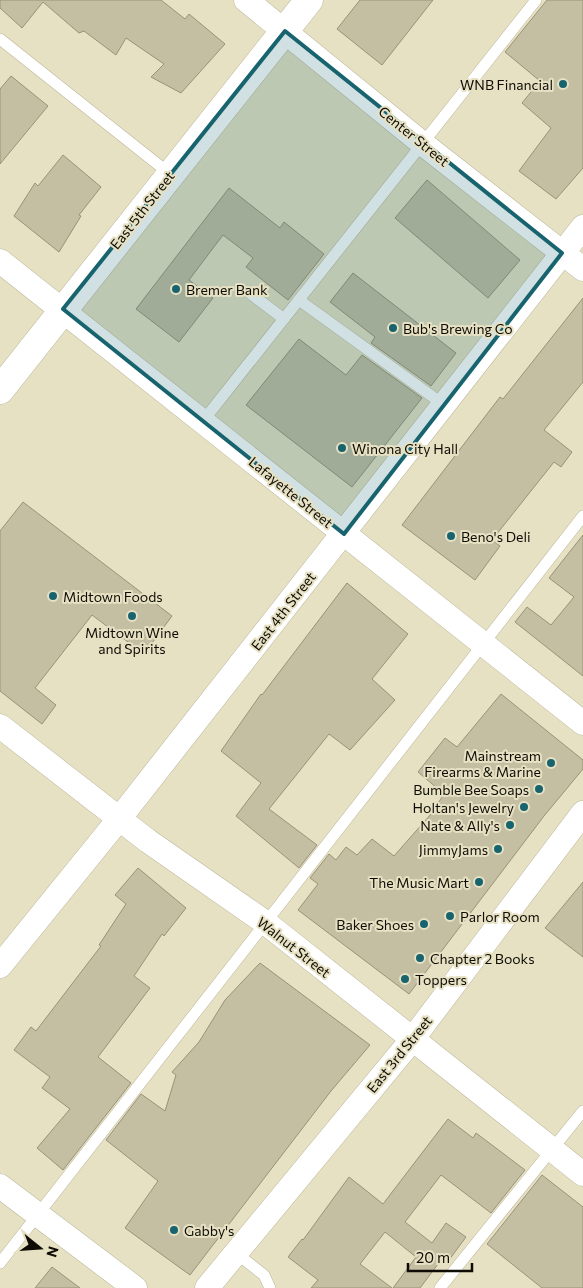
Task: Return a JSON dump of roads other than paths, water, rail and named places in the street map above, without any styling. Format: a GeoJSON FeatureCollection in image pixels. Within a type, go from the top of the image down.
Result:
{"type":"FeatureCollection","features":[{"type":"Feature","properties":{"kind":"street","name":"Center Street"},"geometry":{"type":"LineString","coordinates":[[246,0],[423,144],[583,269]]}},
{"type":"Feature","properties":{"kind":"street","name":"East 5th Street"},"geometry":{"type":"LineString","coordinates":[[0,390],[62,309],[309,0]]}},
{"type":"Feature","properties":{"kind":"street","name":"East 4th Street"},"geometry":{"type":"LineString","coordinates":[[0,966],[119,819],[344,534],[583,227]]}},
{"type":"Feature","properties":{"kind":"street","name":"Lafayette Street"},"geometry":{"type":"LineString","coordinates":[[0,261],[583,723]]}},
{"type":"Feature","properties":{"kind":"street","name":"Walnut Street"},"geometry":{"type":"LineString","coordinates":[[0,726],[119,819],[266,924],[583,1174]]}},
{"type":"Feature","properties":{"kind":"street","name":"East 3rd Street"},"geometry":{"type":"LineString","coordinates":[[207,1288],[412,1041],[583,813]]}},
{"type":"Feature","properties":{"kind":"street"},"geometry":{"type":"LineString","coordinates":[[0,1186],[135,1288]]}},
{"type":"Feature","properties":{"kind":"lane"},"geometry":{"type":"LineString","coordinates":[[203,421],[536,0]]}},
{"type":"Feature","properties":{"kind":"lane"},"geometry":{"type":"LineString","coordinates":[[0,39],[170,174]]}},
{"type":"Feature","properties":{"kind":"lane"},"geometry":{"type":"LineString","coordinates":[[251,294],[284,319]]}},
{"type":"Feature","properties":{"kind":"lane"},"geometry":{"type":"LineString","coordinates":[[299,300],[444,405]]}},
{"type":"Feature","properties":{"kind":"lane"},"geometry":{"type":"LineString","coordinates":[[0,1263],[583,516]]}},
{"type":"Feature","properties":{"kind":"lane"},"geometry":{"type":"LineString","coordinates":[[440,1288],[583,1111]]}},
{"type":"Feature","properties":{"kind":"lane"},"geometry":{"type":"LineString","coordinates":[[236,1253],[264,1275],[270,1288]]}},
{"type":"Feature","properties":{"kind":"place","name":"WNB Financial"},"geometry":{"type":"Point","coordinates":[563,84]}},
{"type":"Feature","properties":{"kind":"place","name":"Bremer Bank"},"geometry":{"type":"Point","coordinates":[176,289]}},
{"type":"Feature","properties":{"kind":"place","name":"Bub's Brewing Co"},"geometry":{"type":"Point","coordinates":[393,328]}},
{"type":"Feature","properties":{"kind":"place","name":"Winona City Hall"},"geometry":{"type":"Point","coordinates":[342,448]}},
{"type":"Feature","properties":{"kind":"place","name":"Beno's Deli"},"geometry":{"type":"Point","coordinates":[451,536]}},
{"type":"Feature","properties":{"kind":"place","name":"Midtown Foods"},"geometry":{"type":"Point","coordinates":[53,596]}},
{"type":"Feature","properties":{"kind":"place","name":"Midtown Wine and Spirits"},"geometry":{"type":"Point","coordinates":[132,616]}},
{"type":"Feature","properties":{"kind":"place","name":"Mainstream Firearms & Marine"},"geometry":{"type":"Point","coordinates":[551,763]}},
{"type":"Feature","properties":{"kind":"place","name":"Bumble Bee Soaps"},"geometry":{"type":"Point","coordinates":[539,789]}},
{"type":"Feature","properties":{"kind":"place","name":"Holtan's Jewelry"},"geometry":{"type":"Point","coordinates":[524,807]}},
{"type":"Feature","properties":{"kind":"place","name":"Nate & Ally's"},"geometry":{"type":"Point","coordinates":[510,825]}},
{"type":"Feature","properties":{"kind":"place","name":"JimmyJams"},"geometry":{"type":"Point","coordinates":[498,849]}},
{"type":"Feature","properties":{"kind":"place","name":"The Music Mart"},"geometry":{"type":"Point","coordinates":[479,882]}},
{"type":"Feature","properties":{"kind":"place","name":"Parlor Room"},"geometry":{"type":"Point","coordinates":[450,916]}},
{"type":"Feature","properties":{"kind":"place","name":"Baker Shoes"},"geometry":{"type":"Point","coordinates":[424,924]}},
{"type":"Feature","properties":{"kind":"place","name":"Chapter 2 Books"},"geometry":{"type":"Point","coordinates":[420,958]}},
{"type":"Feature","properties":{"kind":"place","name":"Toppers"},"geometry":{"type":"Point","coordinates":[405,979]}},
{"type":"Feature","properties":{"kind":"place","name":"Gabby's"},"geometry":{"type":"Point","coordinates":[174,1230]}}]}
